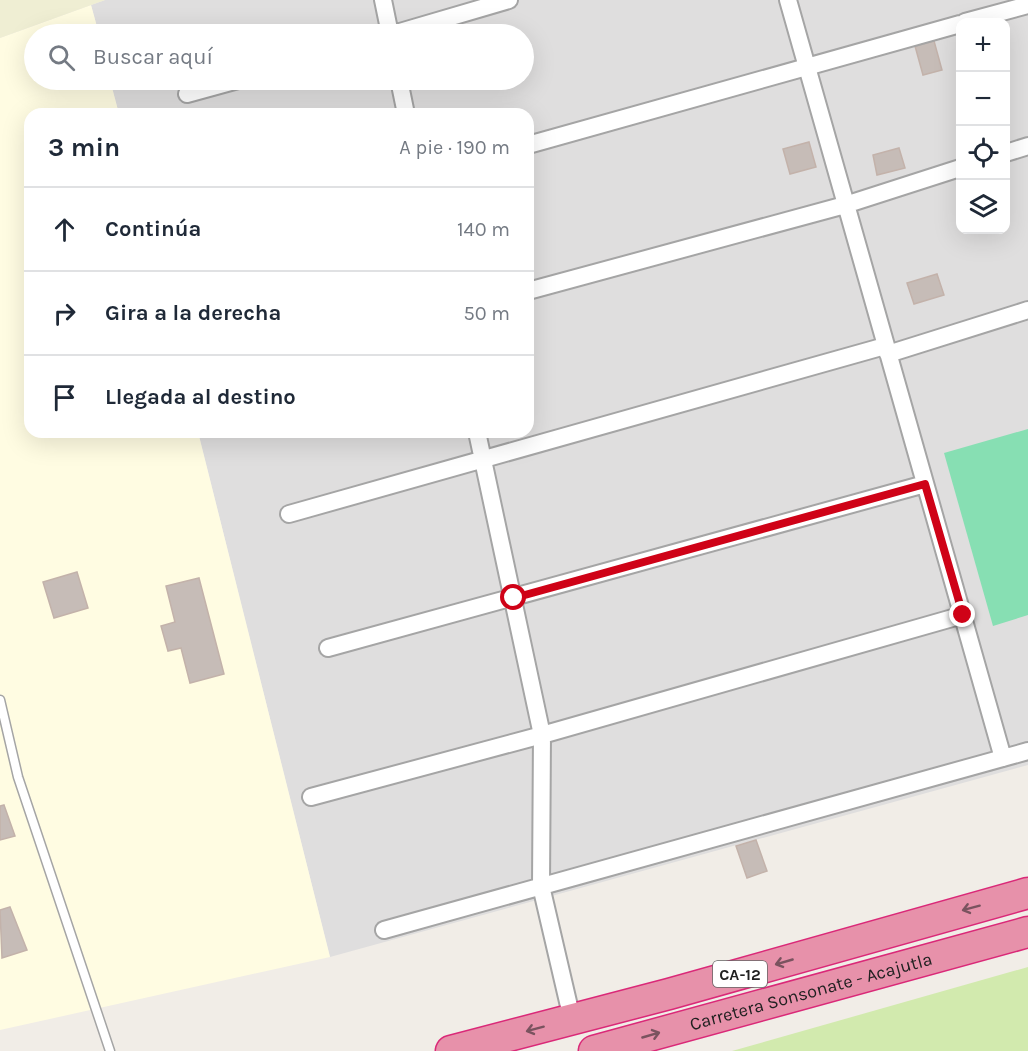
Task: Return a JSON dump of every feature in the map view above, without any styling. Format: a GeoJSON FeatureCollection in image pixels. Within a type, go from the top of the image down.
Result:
{"type":"FeatureCollection","features":[{"type":"Feature","properties":{"kind":"highway","name":"Carretera Sonsonate - Acajutla"},"geometry":{"type":"LineString","coordinates":[[451,1051],[1028,893]]}},
{"type":"Feature","properties":{"kind":"highway","name":"Carretera Sonsonate - Acajutla"},"geometry":{"type":"LineString","coordinates":[[594,1051],[1028,932]]}},
{"type":"Feature","properties":{"kind":"street"},"geometry":{"type":"LineString","coordinates":[[383,0],[389,24]]}},
{"type":"Feature","properties":{"kind":"street"},"geometry":{"type":"LineString","coordinates":[[426,24],[509,0]]}},
{"type":"Feature","properties":{"kind":"street"},"geometry":{"type":"LineString","coordinates":[[788,0],[1003,758]]}},
{"type":"Feature","properties":{"kind":"street"},"geometry":{"type":"LineString","coordinates":[[980,18],[1028,5]]}},
{"type":"Feature","properties":{"kind":"street"},"geometry":{"type":"LineString","coordinates":[[534,143],[956,25]]}},
{"type":"Feature","properties":{"kind":"street"},"geometry":{"type":"LineString","coordinates":[[187,94],[201,90]]}},
{"type":"Feature","properties":{"kind":"street"},"geometry":{"type":"LineString","coordinates":[[401,90],[405,108]]}},
{"type":"Feature","properties":{"kind":"street"},"geometry":{"type":"LineString","coordinates":[[1010,151],[1028,146]]}},
{"type":"Feature","properties":{"kind":"street"},"geometry":{"type":"LineString","coordinates":[[534,289],[845,204],[956,169]]}},
{"type":"Feature","properties":{"kind":"street"},"geometry":{"type":"LineString","coordinates":[[289,514],[1028,310]]}},
{"type":"Feature","properties":{"kind":"street"},"geometry":{"type":"LineString","coordinates":[[478,438],[542,735],[541,886],[572,1019]]}},
{"type":"Feature","properties":{"kind":"street"},"geometry":{"type":"LineString","coordinates":[[328,648],[925,484]]}},
{"type":"Feature","properties":{"kind":"street"},"geometry":{"type":"LineString","coordinates":[[311,797],[542,735],[963,615]]}},
{"type":"Feature","properties":{"kind":"street"},"geometry":{"type":"LineString","coordinates":[[384,930],[1028,751]]}},
{"type":"Feature","properties":{"kind":"lane"},"geometry":{"type":"LineString","coordinates":[[0,700],[18,777],[110,1051]]}},
{"type":"Feature","properties":{"kind":"shaded area"},"geometry":{"type":"Polygon","coordinates":[[[105,0],[1028,0],[1028,765],[330,957],[200,438],[534,438],[534,108],[117,108],[113,90],[534,90],[534,24],[96,24],[91,5],[105,0]]]}},
{"type":"Feature","properties":{"kind":"shaded area"},"geometry":{"type":"Polygon","coordinates":[[[91,5],[96,24],[39,24],[91,5]]]}},
{"type":"Feature","properties":{"kind":"shaded area"},"geometry":{"type":"Polygon","coordinates":[[[24,29],[24,90],[113,90],[117,108],[24,108],[24,438],[200,438],[330,957],[0,1030],[0,38],[24,29]]]}},
{"type":"Feature","properties":{"kind":"green space"},"geometry":{"type":"Polygon","coordinates":[[[0,0],[105,0],[39,24],[24,24],[24,29],[0,38],[0,0]]]}},
{"type":"Feature","properties":{"kind":"green space"},"geometry":{"type":"Polygon","coordinates":[[[1028,429],[1028,615],[993,626],[944,453],[1028,429]]]}},
{"type":"Feature","properties":{"kind":"green space"},"geometry":{"type":"Polygon","coordinates":[[[1028,967],[1028,1051],[732,1051],[1028,967]]]}},
{"type":"Feature","properties":{"kind":"building"},"geometry":{"type":"Polygon","coordinates":[[[934,41],[942,70],[923,75],[915,46],[934,41]]]}},
{"type":"Feature","properties":{"kind":"building"},"geometry":{"type":"Polygon","coordinates":[[[809,142],[816,167],[790,174],[783,149],[809,142]]]}},
{"type":"Feature","properties":{"kind":"building"},"geometry":{"type":"Polygon","coordinates":[[[899,148],[905,168],[877,175],[873,155],[899,148]]]}},
{"type":"Feature","properties":{"kind":"building"},"geometry":{"type":"Polygon","coordinates":[[[937,274],[944,295],[914,304],[907,283],[937,274]]]}},
{"type":"Feature","properties":{"kind":"building"},"geometry":{"type":"Polygon","coordinates":[[[77,572],[88,608],[54,618],[43,582],[77,572]]]}},
{"type":"Feature","properties":{"kind":"building"},"geometry":{"type":"Polygon","coordinates":[[[199,578],[224,674],[190,683],[181,648],[168,651],[161,626],[175,622],[166,586],[199,578]]]}},
{"type":"Feature","properties":{"kind":"building"},"geometry":{"type":"Polygon","coordinates":[[[4,805],[15,836],[0,840],[0,806],[4,805]]]}},
{"type":"Feature","properties":{"kind":"building"},"geometry":{"type":"Polygon","coordinates":[[[756,840],[767,871],[747,878],[736,846],[756,840]]]}},
{"type":"Feature","properties":{"kind":"building"},"geometry":{"type":"Polygon","coordinates":[[[10,907],[27,950],[2,958],[0,910],[10,907]]]}},
{"type":"Feature","properties":{"kind":"route"},"geometry":{"type":"LineString","coordinates":[[514,598],[925,484],[963,615]]}}]}
